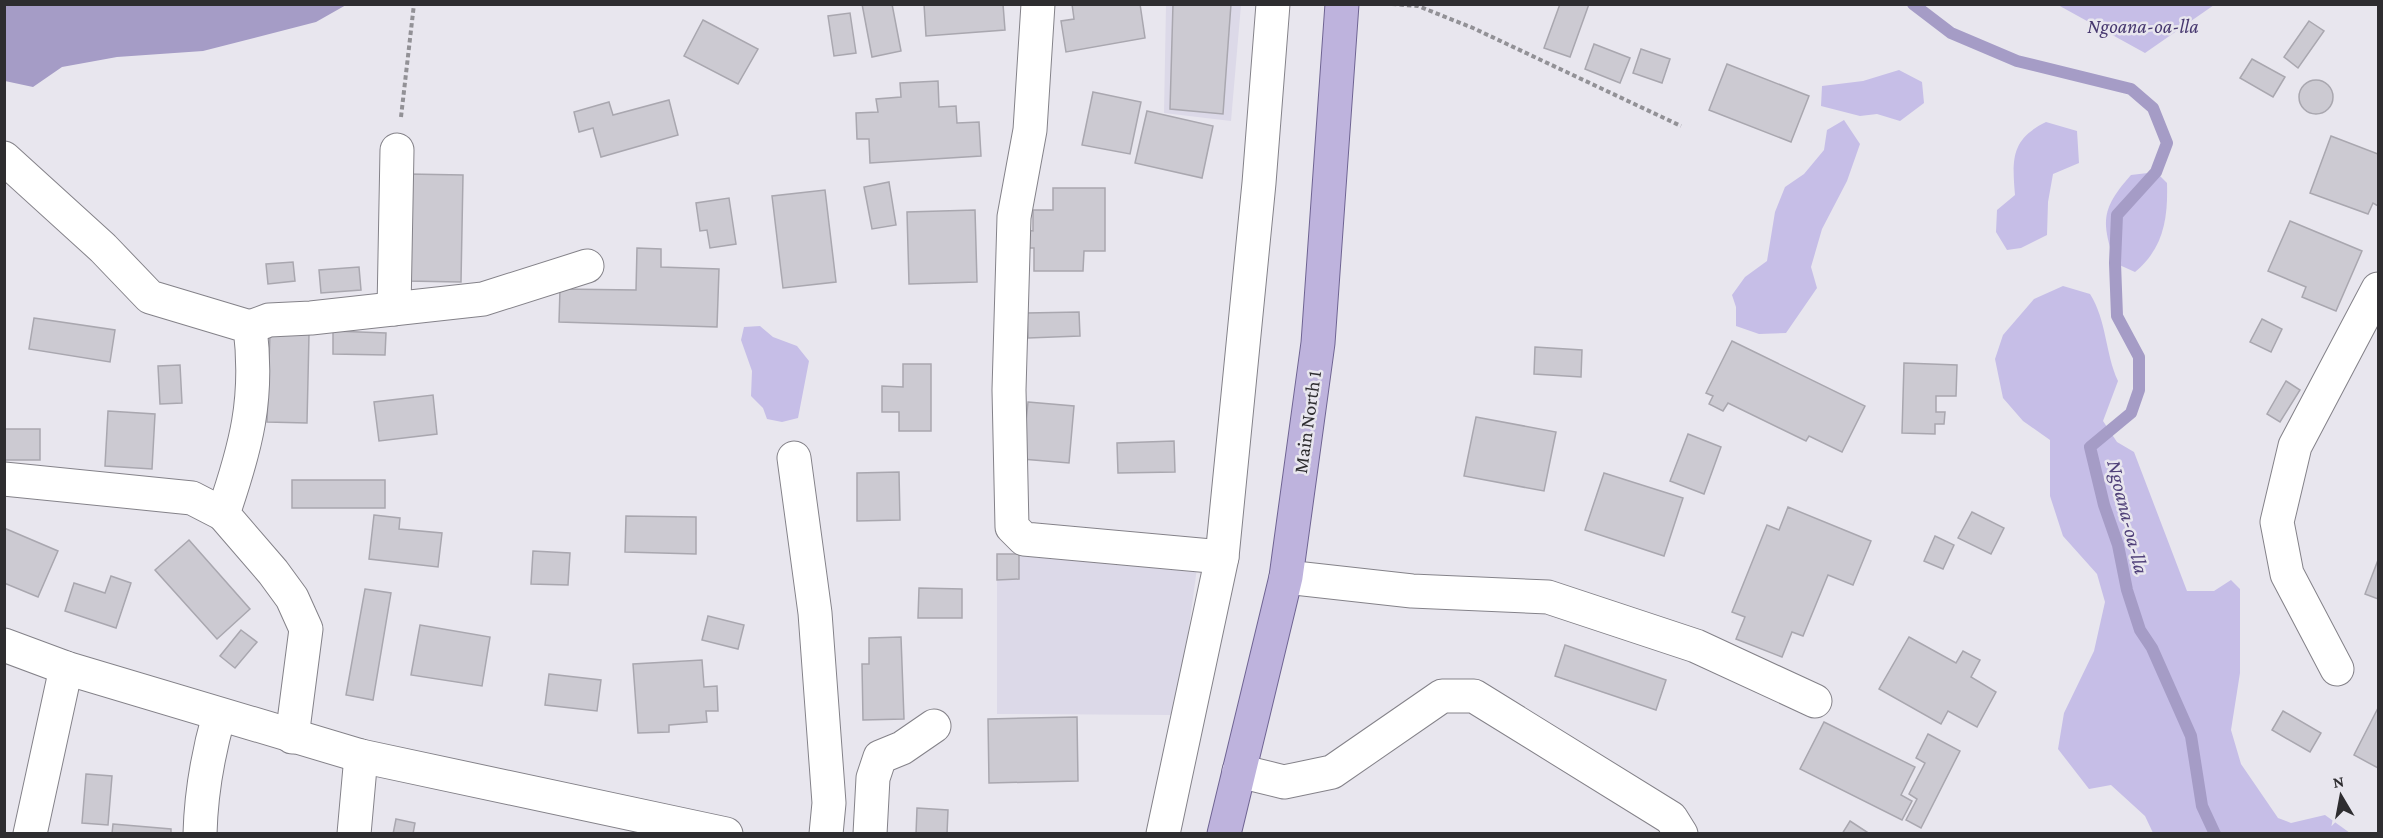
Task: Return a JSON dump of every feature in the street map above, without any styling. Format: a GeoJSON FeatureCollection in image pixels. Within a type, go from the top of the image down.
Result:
{"type":"FeatureCollection","features":[{"type":"Feature","properties":{"kind":"main road","name":"Main North 1"},"geometry":{"type":"LineString","coordinates":[[1224,834],[1286,577],[1318,343],[1342,4]]}},
{"type":"Feature","properties":{"kind":"street"},"geometry":{"type":"LineString","coordinates":[[1038,4],[1030,130],[1014,217],[1009,390],[1012,527],[1024,539],[1222,557]]}},
{"type":"Feature","properties":{"kind":"street"},"geometry":{"type":"LineString","coordinates":[[1163,834],[1222,557],[1259,183],[1273,4]]}},
{"type":"Feature","properties":{"kind":"street"},"geometry":{"type":"LineString","coordinates":[[394,309],[397,150]]}},
{"type":"Feature","properties":{"kind":"street"},"geometry":{"type":"LineString","coordinates":[[4,158],[103,248],[150,297],[250,327],[269,320],[483,299],[586,266]]}},
{"type":"Feature","properties":{"kind":"street"},"geometry":{"type":"LineString","coordinates":[[2337,669],[2288,574],[2277,522],[2295,446],[2379,289]]}},
{"type":"Feature","properties":{"kind":"street"},"geometry":{"type":"LineString","coordinates":[[223,514],[238,470],[253,408],[253,353],[250,327]]}},
{"type":"Feature","properties":{"kind":"street"},"geometry":{"type":"LineString","coordinates":[[794,458],[815,613],[830,803],[826,834]]}},
{"type":"Feature","properties":{"kind":"street"},"geometry":{"type":"LineString","coordinates":[[4,479],[192,498],[223,514],[273,572],[292,598],[306,629],[292,737]]}},
{"type":"Feature","properties":{"kind":"street"},"geometry":{"type":"LineString","coordinates":[[1286,577],[1412,591],[1548,597],[1696,646],[1815,701]]}},
{"type":"Feature","properties":{"kind":"street"},"geometry":{"type":"LineString","coordinates":[[4,645],[66,668],[292,737],[601,821],[726,834]]}},
{"type":"Feature","properties":{"kind":"street"},"geometry":{"type":"LineString","coordinates":[[30,834],[66,668]]}},
{"type":"Feature","properties":{"kind":"street"},"geometry":{"type":"LineString","coordinates":[[1239,771],[1284,782],[1332,772],[1442,696],[1474,696],[1671,818],[1681,834]]}},
{"type":"Feature","properties":{"kind":"street"},"geometry":{"type":"LineString","coordinates":[[200,834],[201,809],[211,746],[219,715]]}},
{"type":"Feature","properties":{"kind":"street"},"geometry":{"type":"LineString","coordinates":[[870,834],[873,778],[880,757],[902,748],[934,726]]}},
{"type":"Feature","properties":{"kind":"street"},"geometry":{"type":"LineString","coordinates":[[354,834],[361,756]]}},
{"type":"Feature","properties":{"kind":"path"},"geometry":{"type":"LineString","coordinates":[[397,150],[414,4]]}},
{"type":"Feature","properties":{"kind":"path"},"geometry":{"type":"LineString","coordinates":[[1392,4],[1418,6],[1473,28],[1681,126]]}},
{"type":"Feature","properties":{"kind":"shaded area"},"geometry":{"type":"Polygon","coordinates":[[[5,4],[346,5],[316,22],[203,51],[117,57],[62,67],[33,87],[5,81],[5,4]]]}},
{"type":"Feature","properties":{"kind":"shaded area"},"geometry":{"type":"Polygon","coordinates":[[[1166,5],[1241,5],[1231,121],[1164,113],[1166,5]]]}},
{"type":"Feature","properties":{"kind":"shaded area"},"geometry":{"type":"Polygon","coordinates":[[[997,554],[1197,568],[1181,686],[1172,715],[997,714],[997,554]]]}},
{"type":"Feature","properties":{"kind":"green space","name":"Ngoana-oa-lla"},"geometry":{"type":"Polygon","coordinates":[[[2058,5],[2214,5],[2145,53],[2058,5]]]}},
{"type":"Feature","properties":{"kind":"green space"},"geometry":{"type":"Polygon","coordinates":[[[1899,70],[1922,82],[1924,103],[1900,121],[1877,114],[1860,116],[1821,106],[1822,86],[1863,81],[1899,70]]]}},
{"type":"Feature","properties":{"kind":"green space"},"geometry":{"type":"Polygon","coordinates":[[[1844,120],[1860,144],[1847,181],[1822,229],[1811,267],[1817,288],[1786,333],[1759,334],[1736,326],[1736,307],[1732,295],[1745,277],[1767,261],[1775,212],[1785,187],[1804,174],[1824,150],[1827,130],[1844,120]]]}},
{"type":"Feature","properties":{"kind":"green space"},"geometry":{"type":"Polygon","coordinates":[[[2046,122],[2077,131],[2079,163],[2053,174],[2048,202],[2047,235],[2021,248],[2007,250],[1996,232],[1997,210],[2015,195],[2014,161],[2020,143],[2034,129],[2046,122]]]}},
{"type":"Feature","properties":{"kind":"green space"},"geometry":{"type":"Polygon","coordinates":[[[2156,172],[2167,183],[2165,220],[2158,243],[2145,263],[2135,272],[2115,263],[2107,236],[2106,216],[2114,197],[2131,175],[2156,172]]]}},
{"type":"Feature","properties":{"kind":"green space"},"geometry":{"type":"Polygon","coordinates":[[[2063,286],[2090,294],[2096,304],[2118,381],[2103,421],[2117,442],[2134,452],[2187,591],[2214,591],[2231,580],[2240,589],[2240,673],[2231,730],[2241,764],[2278,818],[2291,823],[2325,815],[2350,833],[2153,833],[2145,816],[2111,785],[2089,789],[2058,749],[2064,713],[2094,651],[2105,602],[2097,574],[2063,536],[2050,496],[2050,440],[2023,421],[2003,398],[1995,359],[2003,335],[2034,299],[2063,286]]]}},
{"type":"Feature","properties":{"kind":"green space"},"geometry":{"type":"Polygon","coordinates":[[[760,326],[773,337],[797,346],[809,361],[798,418],[782,422],[767,419],[763,408],[751,396],[752,371],[741,340],[744,327],[760,326]]]}},
{"type":"Feature","properties":{"kind":"building"},"geometry":{"type":"Polygon","coordinates":[[[862,4],[892,4],[901,51],[872,57],[862,4]]]}},
{"type":"Feature","properties":{"kind":"building"},"geometry":{"type":"Polygon","coordinates":[[[924,4],[1003,4],[1005,30],[926,36],[924,4]]]}},
{"type":"Feature","properties":{"kind":"building"},"geometry":{"type":"Polygon","coordinates":[[[1072,4],[1140,4],[1145,38],[1066,52],[1061,21],[1074,19],[1072,4]]]}},
{"type":"Feature","properties":{"kind":"building"},"geometry":{"type":"Polygon","coordinates":[[[1173,4],[1231,4],[1223,114],[1170,109],[1173,4]]]}},
{"type":"Feature","properties":{"kind":"building"},"geometry":{"type":"Polygon","coordinates":[[[1560,4],[1589,4],[1570,57],[1544,48],[1560,4]]]}},
{"type":"Feature","properties":{"kind":"building"},"geometry":{"type":"Polygon","coordinates":[[[850,13],[856,53],[834,56],[828,16],[850,13]]]}},
{"type":"Feature","properties":{"kind":"building"},"geometry":{"type":"Polygon","coordinates":[[[703,20],[758,49],[738,84],[684,56],[703,20]]]}},
{"type":"Feature","properties":{"kind":"building"},"geometry":{"type":"Polygon","coordinates":[[[2309,21],[2324,31],[2298,68],[2284,57],[2309,21]]]}},
{"type":"Feature","properties":{"kind":"building"},"geometry":{"type":"Polygon","coordinates":[[[1594,44],[1630,58],[1620,83],[1585,69],[1594,44]]]}},
{"type":"Feature","properties":{"kind":"building"},"geometry":{"type":"Polygon","coordinates":[[[1641,49],[1670,59],[1662,83],[1633,73],[1641,49]]]}},
{"type":"Feature","properties":{"kind":"building"},"geometry":{"type":"Polygon","coordinates":[[[2252,59],[2285,77],[2273,97],[2240,78],[2252,59]]]}},
{"type":"Feature","properties":{"kind":"building"},"geometry":{"type":"Polygon","coordinates":[[[1727,64],[1809,96],[1791,142],[1709,110],[1727,64]]]}},
{"type":"Feature","properties":{"kind":"building"},"geometry":{"type":"Polygon","coordinates":[[[2316,80],[2328,85],[2333,97],[2328,109],[2316,114],[2304,109],[2299,97],[2304,85],[2316,80]]]}},
{"type":"Feature","properties":{"kind":"building"},"geometry":{"type":"Polygon","coordinates":[[[938,81],[939,107],[956,106],[957,123],[979,122],[981,156],[870,163],[869,139],[857,139],[856,113],[878,112],[876,99],[901,97],[900,83],[938,81]]]}},
{"type":"Feature","properties":{"kind":"building"},"geometry":{"type":"Polygon","coordinates":[[[1093,92],[1141,102],[1130,154],[1082,145],[1093,92]]]}},
{"type":"Feature","properties":{"kind":"building"},"geometry":{"type":"Polygon","coordinates":[[[669,100],[678,135],[601,157],[593,128],[579,132],[574,112],[609,102],[613,115],[669,100]]]}},
{"type":"Feature","properties":{"kind":"building"},"geometry":{"type":"Polygon","coordinates":[[[1147,111],[1213,126],[1202,178],[1135,163],[1147,111]]]}},
{"type":"Feature","properties":{"kind":"building"},"geometry":{"type":"Polygon","coordinates":[[[2331,136],[2378,154],[2378,206],[2373,203],[2368,214],[2310,193],[2331,136]]]}},
{"type":"Feature","properties":{"kind":"building"},"geometry":{"type":"Polygon","coordinates":[[[408,174],[463,175],[461,282],[405,281],[408,174]]]}},
{"type":"Feature","properties":{"kind":"building"},"geometry":{"type":"Polygon","coordinates":[[[889,182],[896,225],[872,229],[864,187],[889,182]]]}},
{"type":"Feature","properties":{"kind":"building"},"geometry":{"type":"Polygon","coordinates":[[[1053,188],[1105,188],[1105,251],[1084,251],[1083,271],[1034,271],[1034,248],[1026,248],[1026,230],[1033,231],[1033,210],[1053,210],[1053,188]]]}},
{"type":"Feature","properties":{"kind":"building"},"geometry":{"type":"Polygon","coordinates":[[[825,190],[836,282],[783,288],[772,196],[825,190]]]}},
{"type":"Feature","properties":{"kind":"building"},"geometry":{"type":"Polygon","coordinates":[[[729,198],[736,244],[710,248],[707,230],[700,231],[696,203],[729,198]]]}},
{"type":"Feature","properties":{"kind":"building"},"geometry":{"type":"Polygon","coordinates":[[[975,210],[977,282],[909,284],[907,212],[975,210]]]}},
{"type":"Feature","properties":{"kind":"building"},"geometry":{"type":"Polygon","coordinates":[[[2290,221],[2362,251],[2336,311],[2302,297],[2306,287],[2268,271],[2290,221]]]}},
{"type":"Feature","properties":{"kind":"building"},"geometry":{"type":"Polygon","coordinates":[[[637,248],[661,249],[661,267],[719,269],[717,327],[559,322],[560,289],[636,290],[637,248]]]}},
{"type":"Feature","properties":{"kind":"building"},"geometry":{"type":"Polygon","coordinates":[[[293,262],[295,281],[268,284],[266,264],[293,262]]]}},
{"type":"Feature","properties":{"kind":"building"},"geometry":{"type":"Polygon","coordinates":[[[359,267],[361,290],[321,293],[319,270],[359,267]]]}},
{"type":"Feature","properties":{"kind":"building"},"geometry":{"type":"Polygon","coordinates":[[[1079,312],[1080,336],[1028,338],[1027,313],[1079,312]]]}},
{"type":"Feature","properties":{"kind":"building"},"geometry":{"type":"Polygon","coordinates":[[[34,318],[115,330],[110,362],[29,349],[34,318]]]}},
{"type":"Feature","properties":{"kind":"building"},"geometry":{"type":"Polygon","coordinates":[[[2262,319],[2282,329],[2271,352],[2250,342],[2262,319]]]}},
{"type":"Feature","properties":{"kind":"building"},"geometry":{"type":"Polygon","coordinates":[[[333,331],[386,333],[385,355],[333,354],[333,331]]]}},
{"type":"Feature","properties":{"kind":"building"},"geometry":{"type":"Polygon","coordinates":[[[270,333],[309,334],[307,423],[267,422],[270,333]]]}},
{"type":"Feature","properties":{"kind":"building"},"geometry":{"type":"Polygon","coordinates":[[[1732,341],[1865,406],[1842,452],[1809,436],[1806,441],[1728,403],[1723,411],[1709,404],[1713,396],[1706,393],[1732,341]]]}},
{"type":"Feature","properties":{"kind":"building"},"geometry":{"type":"Polygon","coordinates":[[[1535,347],[1582,350],[1581,377],[1534,374],[1535,347]]]}},
{"type":"Feature","properties":{"kind":"building"},"geometry":{"type":"Polygon","coordinates":[[[1904,363],[1957,365],[1956,396],[1936,396],[1936,412],[1945,412],[1944,424],[1935,424],[1935,434],[1902,433],[1904,363]]]}},
{"type":"Feature","properties":{"kind":"building"},"geometry":{"type":"Polygon","coordinates":[[[903,364],[931,364],[931,431],[899,431],[899,412],[882,412],[882,386],[903,387],[903,364]]]}},
{"type":"Feature","properties":{"kind":"building"},"geometry":{"type":"Polygon","coordinates":[[[180,365],[182,403],[160,404],[158,366],[180,365]]]}},
{"type":"Feature","properties":{"kind":"building"},"geometry":{"type":"Polygon","coordinates":[[[2286,381],[2300,390],[2280,422],[2267,414],[2286,381]]]}},
{"type":"Feature","properties":{"kind":"building"},"geometry":{"type":"Polygon","coordinates":[[[433,395],[437,434],[379,441],[374,402],[433,395]]]}},
{"type":"Feature","properties":{"kind":"building"},"geometry":{"type":"Polygon","coordinates":[[[1028,402],[1074,406],[1069,463],[1022,459],[1028,402]]]}},
{"type":"Feature","properties":{"kind":"building"},"geometry":{"type":"Polygon","coordinates":[[[108,411],[155,414],[152,469],[105,466],[108,411]]]}},
{"type":"Feature","properties":{"kind":"building"},"geometry":{"type":"Polygon","coordinates":[[[1476,417],[1556,432],[1544,491],[1464,476],[1476,417]]]}},
{"type":"Feature","properties":{"kind":"building"},"geometry":{"type":"Polygon","coordinates":[[[4,429],[40,429],[40,460],[4,460],[4,429]]]}},
{"type":"Feature","properties":{"kind":"building"},"geometry":{"type":"Polygon","coordinates":[[[1688,434],[1721,447],[1704,494],[1670,481],[1688,434]]]}},
{"type":"Feature","properties":{"kind":"building"},"geometry":{"type":"Polygon","coordinates":[[[1174,441],[1175,472],[1118,473],[1117,443],[1174,441]]]}},
{"type":"Feature","properties":{"kind":"building"},"geometry":{"type":"Polygon","coordinates":[[[899,472],[900,520],[857,521],[857,473],[899,472]]]}},
{"type":"Feature","properties":{"kind":"building"},"geometry":{"type":"Polygon","coordinates":[[[1604,473],[1683,498],[1664,556],[1585,530],[1604,473]]]}},
{"type":"Feature","properties":{"kind":"building"},"geometry":{"type":"Polygon","coordinates":[[[292,480],[385,480],[385,508],[292,508],[292,480]]]}},
{"type":"Feature","properties":{"kind":"building"},"geometry":{"type":"Polygon","coordinates":[[[1788,507],[1871,541],[1853,585],[1828,575],[1803,636],[1792,632],[1782,657],[1736,639],[1745,617],[1732,612],[1767,525],[1779,530],[1788,507]]]}},
{"type":"Feature","properties":{"kind":"building"},"geometry":{"type":"Polygon","coordinates":[[[1972,512],[2004,528],[1991,554],[1958,538],[1972,512]]]}},
{"type":"Feature","properties":{"kind":"building"},"geometry":{"type":"Polygon","coordinates":[[[374,515],[400,518],[399,529],[442,533],[438,567],[369,559],[374,515]]]}},
{"type":"Feature","properties":{"kind":"building"},"geometry":{"type":"Polygon","coordinates":[[[626,516],[696,517],[696,554],[625,552],[626,516]]]}},
{"type":"Feature","properties":{"kind":"building"},"geometry":{"type":"Polygon","coordinates":[[[4,528],[58,551],[38,597],[4,583],[4,528]]]}},
{"type":"Feature","properties":{"kind":"building"},"geometry":{"type":"Polygon","coordinates":[[[1935,536],[1954,545],[1943,569],[1924,561],[1935,536]]]}},
{"type":"Feature","properties":{"kind":"building"},"geometry":{"type":"Polygon","coordinates":[[[189,540],[250,609],[217,639],[155,570],[189,540]]]}},
{"type":"Feature","properties":{"kind":"building"},"geometry":{"type":"Polygon","coordinates":[[[533,551],[570,553],[568,585],[531,584],[533,551]]]}},
{"type":"Feature","properties":{"kind":"building"},"geometry":{"type":"Polygon","coordinates":[[[997,554],[1019,554],[1019,579],[997,580],[997,554]]]}},
{"type":"Feature","properties":{"kind":"building"},"geometry":{"type":"Polygon","coordinates":[[[2378,560],[2378,599],[2365,594],[2378,560]]]}},
{"type":"Feature","properties":{"kind":"building"},"geometry":{"type":"Polygon","coordinates":[[[111,576],[131,583],[116,628],[65,611],[74,583],[105,593],[111,576]]]}},
{"type":"Feature","properties":{"kind":"building"},"geometry":{"type":"Polygon","coordinates":[[[919,588],[962,589],[962,618],[918,618],[919,588]]]}},
{"type":"Feature","properties":{"kind":"building"},"geometry":{"type":"Polygon","coordinates":[[[365,589],[391,593],[373,700],[346,695],[365,589]]]}},
{"type":"Feature","properties":{"kind":"building"},"geometry":{"type":"Polygon","coordinates":[[[708,616],[744,625],[738,649],[702,640],[708,616]]]}},
{"type":"Feature","properties":{"kind":"building"},"geometry":{"type":"Polygon","coordinates":[[[420,625],[490,637],[482,686],[411,675],[420,625]]]}},
{"type":"Feature","properties":{"kind":"building"},"geometry":{"type":"Polygon","coordinates":[[[241,630],[257,642],[235,668],[220,656],[241,630]]]}},
{"type":"Feature","properties":{"kind":"building"},"geometry":{"type":"Polygon","coordinates":[[[901,637],[904,719],[863,720],[862,664],[869,664],[869,638],[901,637]]]}},
{"type":"Feature","properties":{"kind":"building"},"geometry":{"type":"Polygon","coordinates":[[[1909,637],[1956,663],[1963,651],[1980,660],[1971,677],[1996,692],[1977,727],[1948,711],[1941,724],[1879,689],[1909,637]]]}},
{"type":"Feature","properties":{"kind":"building"},"geometry":{"type":"Polygon","coordinates":[[[1565,645],[1666,680],[1656,710],[1555,676],[1565,645]]]}},
{"type":"Feature","properties":{"kind":"building"},"geometry":{"type":"Polygon","coordinates":[[[702,660],[704,687],[717,686],[718,711],[706,711],[707,722],[669,725],[669,732],[638,733],[633,664],[702,660]]]}},
{"type":"Feature","properties":{"kind":"building"},"geometry":{"type":"Polygon","coordinates":[[[549,674],[601,680],[597,711],[545,705],[549,674]]]}},
{"type":"Feature","properties":{"kind":"building"},"geometry":{"type":"Polygon","coordinates":[[[2378,708],[2378,768],[2354,755],[2378,708]]]}},
{"type":"Feature","properties":{"kind":"building"},"geometry":{"type":"Polygon","coordinates":[[[2283,711],[2321,733],[2310,752],[2272,730],[2283,711]]]}},
{"type":"Feature","properties":{"kind":"building"},"geometry":{"type":"Polygon","coordinates":[[[1077,717],[1078,781],[989,783],[988,719],[1077,717]]]}},
{"type":"Feature","properties":{"kind":"building"},"geometry":{"type":"Polygon","coordinates":[[[1824,722],[1915,767],[1901,795],[1912,801],[1902,820],[1800,769],[1824,722]]]}},
{"type":"Feature","properties":{"kind":"building"},"geometry":{"type":"Polygon","coordinates":[[[1928,734],[1960,751],[1921,828],[1906,820],[1917,799],[1909,794],[1925,763],[1916,758],[1928,734]]]}},
{"type":"Feature","properties":{"kind":"building"},"geometry":{"type":"Polygon","coordinates":[[[86,774],[112,776],[108,825],[82,823],[86,774]]]}},
{"type":"Feature","properties":{"kind":"building"},"geometry":{"type":"Polygon","coordinates":[[[917,808],[948,810],[947,834],[916,834],[917,808]]]}},
{"type":"Feature","properties":{"kind":"building"},"geometry":{"type":"Polygon","coordinates":[[[396,819],[415,823],[413,834],[393,834],[396,819]]]}},
{"type":"Feature","properties":{"kind":"building"},"geometry":{"type":"Polygon","coordinates":[[[1850,821],[1870,834],[1842,834],[1850,821]]]}},
{"type":"Feature","properties":{"kind":"building"},"geometry":{"type":"Polygon","coordinates":[[[113,824],[171,829],[171,834],[112,834],[113,824]]]}},
{"type":"Feature","properties":{"kind":"waterway","name":"Ngoana-oa-lla"},"geometry":{"type":"LineString","coordinates":[[1913,4],[1951,33],[2017,61],[2131,89],[2153,108],[2167,143],[2156,172],[2117,215],[2115,263],[2117,316],[2139,357],[2139,390],[2131,413],[2090,447],[2104,505],[2118,545],[2127,590],[2140,630],[2152,648],[2191,736],[2202,806],[2215,834]]}}]}
